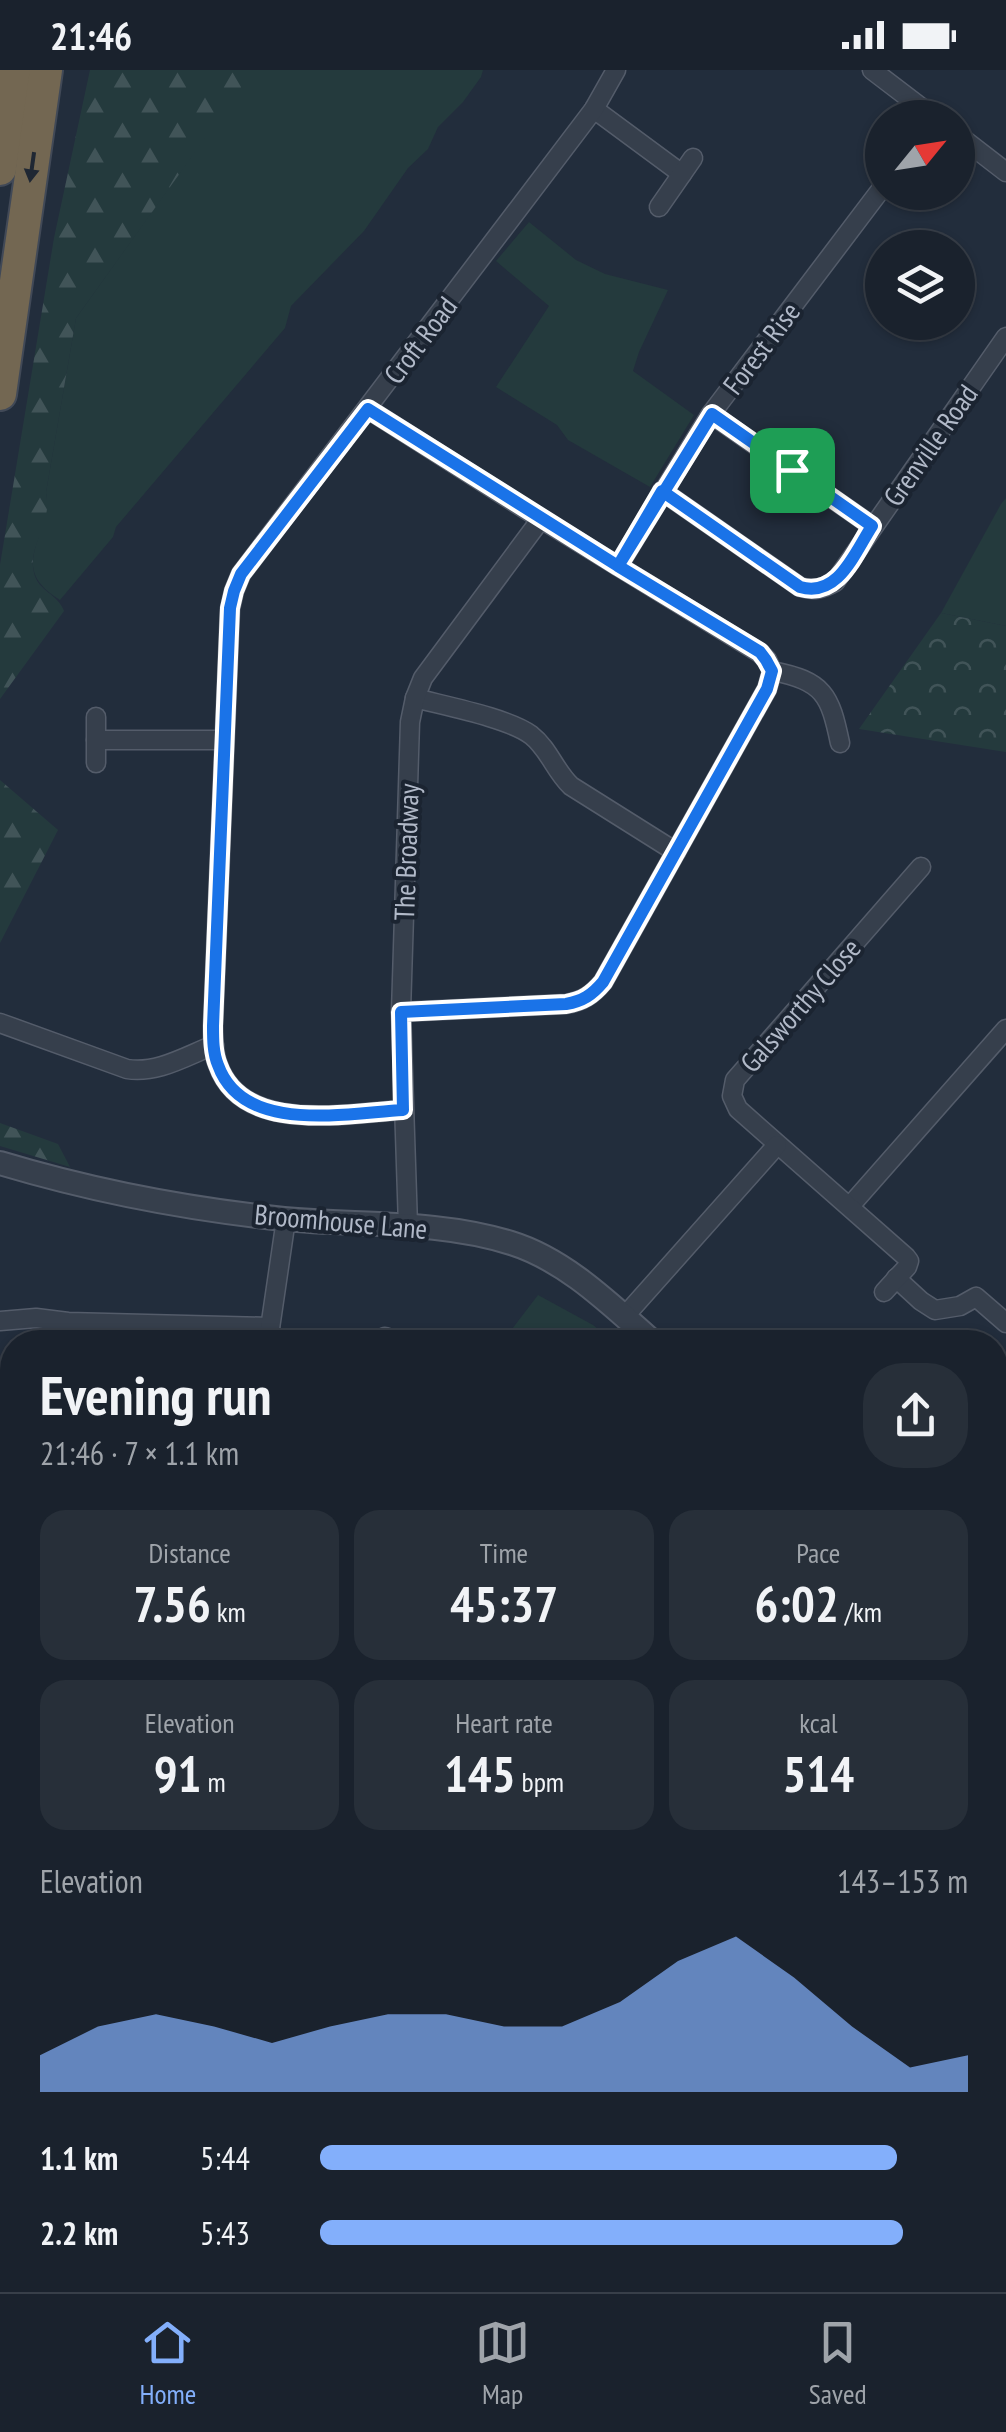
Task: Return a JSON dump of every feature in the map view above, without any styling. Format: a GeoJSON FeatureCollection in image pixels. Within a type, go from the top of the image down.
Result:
{"type":"FeatureCollection","features":[{"type":"Feature","properties":{"kind":"highway"},"geometry":{"type":"LineString","coordinates":[[0,169],[16,70]]}},
{"type":"Feature","properties":{"kind":"highway"},"geometry":{"type":"LineString","coordinates":[[0,394],[46,70]]}},
{"type":"Feature","properties":{"kind":"street","name":"Croft Road"},"geometry":{"type":"LineString","coordinates":[[403,1110],[296,1116],[272,1111],[240,1095],[218,1065],[214,1045],[230,608],[241,574],[594,108],[616,70]]}},
{"type":"Feature","properties":{"kind":"street"},"geometry":{"type":"LineString","coordinates":[[872,70],[911,100]]}},
{"type":"Feature","properties":{"kind":"street"},"geometry":{"type":"LineString","coordinates":[[594,108],[682,174]]}},
{"type":"Feature","properties":{"kind":"street"},"geometry":{"type":"LineString","coordinates":[[975,148],[1006,172]]}},
{"type":"Feature","properties":{"kind":"street"},"geometry":{"type":"LineString","coordinates":[[659,207],[694,158]]}},
{"type":"Feature","properties":{"kind":"street","name":"Forest Rise"},"geometry":{"type":"LineString","coordinates":[[618,566],[712,414],[865,210]]}},
{"type":"Feature","properties":{"kind":"street","name":"Grenville Road"},"geometry":{"type":"LineString","coordinates":[[662,491],[800,587],[813,591],[824,588],[835,582],[1006,337]]}},
{"type":"Feature","properties":{"kind":"street"},"geometry":{"type":"LineString","coordinates":[[368,409],[760,652],[772,671],[767,689],[593,994],[580,1002],[401,1012]]}},
{"type":"Feature","properties":{"kind":"street"},"geometry":{"type":"LineString","coordinates":[[712,414],[872,526]]}},
{"type":"Feature","properties":{"kind":"street","name":"The Broadway"},"geometry":{"type":"LineString","coordinates":[[408,1226],[401,1012],[410,722],[423,678],[541,519]]}},
{"type":"Feature","properties":{"kind":"street"},"geometry":{"type":"LineString","coordinates":[[772,671],[804,680],[823,693],[831,704],[840,743]]}},
{"type":"Feature","properties":{"kind":"street"},"geometry":{"type":"LineString","coordinates":[[415,698],[516,726],[545,749],[571,786],[676,852]]}},
{"type":"Feature","properties":{"kind":"street"},"geometry":{"type":"LineString","coordinates":[[96,717],[96,762]]}},
{"type":"Feature","properties":{"kind":"street"},"geometry":{"type":"LineString","coordinates":[[96,740],[224,740]]}},
{"type":"Feature","properties":{"kind":"street","name":"Galsworthy Close"},"geometry":{"type":"LineString","coordinates":[[922,867],[735,1080],[732,1096],[738,1109],[906,1257],[907,1266],[890,1285],[935,1310],[960,1306],[976,1297],[1006,1323]]}},
{"type":"Feature","properties":{"kind":"street"},"geometry":{"type":"LineString","coordinates":[[0,1023],[139,1071],[214,1045]]}},
{"type":"Feature","properties":{"kind":"street"},"geometry":{"type":"LineString","coordinates":[[850,1206],[1006,1029]]}},
{"type":"Feature","properties":{"kind":"street"},"geometry":{"type":"LineString","coordinates":[[624,1318],[777,1145]]}},
{"type":"Feature","properties":{"kind":"street","name":"Broomhouse Lane"},"geometry":{"type":"LineString","coordinates":[[0,1163],[62,1182],[174,1204],[286,1219],[408,1226],[484,1236],[525,1248],[562,1267],[638,1330]]}},
{"type":"Feature","properties":{"kind":"street"},"geometry":{"type":"LineString","coordinates":[[270,1330],[286,1219]]}},
{"type":"Feature","properties":{"kind":"street"},"geometry":{"type":"LineString","coordinates":[[0,1321],[36,1318],[192,1330]]}},
{"type":"Feature","properties":{"kind":"street"},"geometry":{"type":"LineString","coordinates":[[68,1322],[68,1330]]}},
{"type":"Feature","properties":{"kind":"green space"},"geometry":{"type":"Polygon","coordinates":[[[90,70],[254,70],[76,318],[46,492],[46,517],[33,565],[36,579],[64,611],[0,699],[0,565],[54,238],[90,70]]]}},
{"type":"Feature","properties":{"kind":"green space"},"geometry":{"type":"Polygon","coordinates":[[[253,70],[483,70],[364,231],[291,306],[285,328],[116,527],[113,537],[60,600],[44,588],[33,564],[46,509],[76,318],[253,70]]]}},
{"type":"Feature","properties":{"kind":"green space"},"geometry":{"type":"Polygon","coordinates":[[[529,222],[576,260],[605,274],[668,290],[633,371],[694,415],[650,487],[568,440],[557,425],[496,387],[549,306],[496,261],[529,222]]]}},
{"type":"Feature","properties":{"kind":"green space"},"geometry":{"type":"Polygon","coordinates":[[[1006,498],[1006,626],[941,613],[1001,504],[1006,498]]]}},
{"type":"Feature","properties":{"kind":"green space"},"geometry":{"type":"Polygon","coordinates":[[[941,613],[1006,626],[1006,752],[859,729],[941,613]]]}},
{"type":"Feature","properties":{"kind":"green space"},"geometry":{"type":"Polygon","coordinates":[[[0,780],[58,830],[0,943],[0,780]]]}},
{"type":"Feature","properties":{"kind":"green space"},"geometry":{"type":"Polygon","coordinates":[[[0,1123],[58,1144],[70,1167],[0,1146],[0,1123]]]}},
{"type":"Feature","properties":{"kind":"green space"},"geometry":{"type":"Polygon","coordinates":[[[538,1295],[599,1330],[511,1330],[538,1295]]]}},
{"type":"Feature","properties":{"kind":"route"},"geometry":{"type":"LineString","coordinates":[[792,470],[712,414],[662,491],[618,566],[368,409],[241,574],[230,608],[213,1026],[218,1065],[240,1095],[272,1111],[296,1116],[403,1110],[401,1012],[566,1004],[593,994],[767,689],[772,671],[760,652],[618,566],[662,491],[800,587],[813,591],[835,582],[872,526],[792,470]]}}]}
